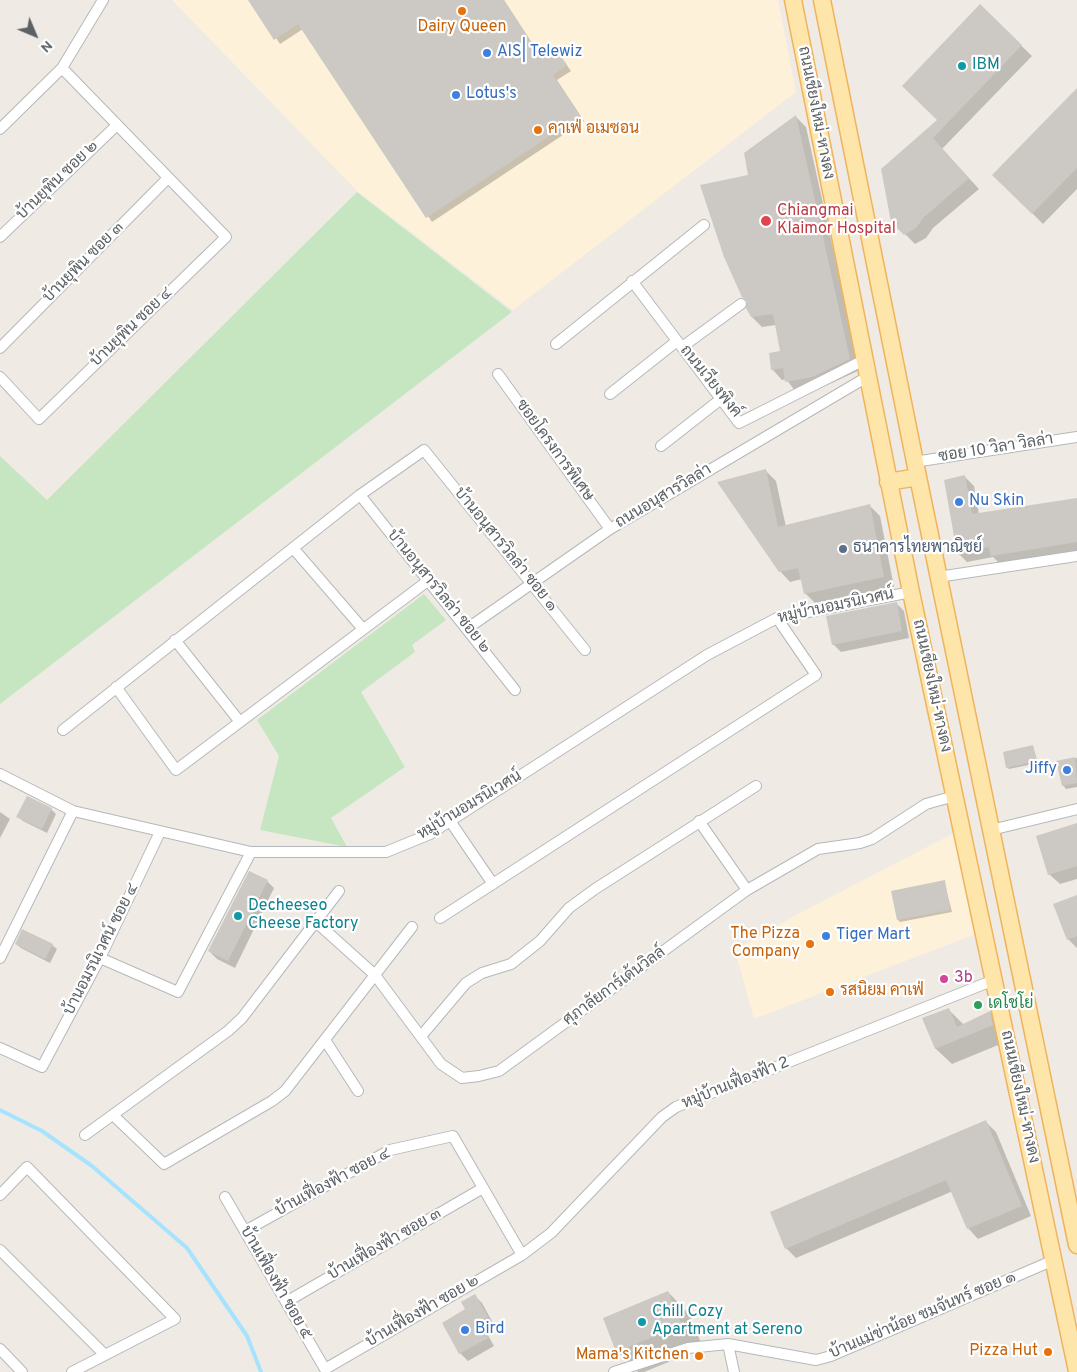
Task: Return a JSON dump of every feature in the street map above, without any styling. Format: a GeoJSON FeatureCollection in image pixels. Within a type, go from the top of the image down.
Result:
{"type":"FeatureCollection","features":[{"type":"Feature","properties":{"kind":"main road","name":"ถนนเชียงใหม่-หางดง"},"geometry":{"type":"LineString","coordinates":[[793,0],[911,592],[1054,1260],[1071,1307],[1077,1371]]}},
{"type":"Feature","properties":{"kind":"main road","name":"ถนนเชียงใหม่-หางดง"},"geometry":{"type":"LineString","coordinates":[[822,0],[916,470],[1077,1245]]}},
{"type":"Feature","properties":{"kind":"main road"},"geometry":{"type":"LineString","coordinates":[[888,482],[916,470]]}},
{"type":"Feature","properties":{"kind":"street"},"geometry":{"type":"LineString","coordinates":[[0,129],[62,68],[103,0]]}},
{"type":"Feature","properties":{"kind":"street"},"geometry":{"type":"LineString","coordinates":[[62,68],[168,178]]}},
{"type":"Feature","properties":{"kind":"street","name":"บ้านยุพิน ซอย ๒"},"geometry":{"type":"LineString","coordinates":[[0,237],[117,125]]}},
{"type":"Feature","properties":{"kind":"street","name":"บ้านยุพิน ซอย ๔"},"geometry":{"type":"LineString","coordinates":[[0,377],[39,419],[226,238],[168,178]]}},
{"type":"Feature","properties":{"kind":"street","name":"บ้านยุพิน ซอย ๓"},"geometry":{"type":"LineString","coordinates":[[0,348],[168,178]]}},
{"type":"Feature","properties":{"kind":"street"},"geometry":{"type":"LineString","coordinates":[[556,344],[704,225]]}},
{"type":"Feature","properties":{"kind":"street","name":"ถนนเวียงพิงค์"},"geometry":{"type":"LineString","coordinates":[[632,281],[739,423],[864,360]]}},
{"type":"Feature","properties":{"kind":"street"},"geometry":{"type":"LineString","coordinates":[[610,394],[680,344],[741,304]]}},
{"type":"Feature","properties":{"kind":"street","name":"ซอยโครงการพิเศษ"},"geometry":{"type":"LineString","coordinates":[[498,374],[610,529]]}},
{"type":"Feature","properties":{"kind":"street","name":"ถนนอนุสารวิลล่า"},"geometry":{"type":"LineString","coordinates":[[468,628],[610,529],[868,377]]}},
{"type":"Feature","properties":{"kind":"street"},"geometry":{"type":"LineString","coordinates":[[661,446],[721,399]]}},
{"type":"Feature","properties":{"kind":"street","name":"ซอย 10 วิลา วิลล่า"},"geometry":{"type":"LineString","coordinates":[[916,470],[1077,437]]}},
{"type":"Feature","properties":{"kind":"street","name":"บ้านอนุสารวิลล่า ซอย ๑"},"geometry":{"type":"LineString","coordinates":[[360,495],[424,450],[586,650]]}},
{"type":"Feature","properties":{"kind":"street"},"geometry":{"type":"LineString","coordinates":[[62,730],[360,495]]}},
{"type":"Feature","properties":{"kind":"street","name":"บ้านอนุสารวิลล่า ซอย ๒"},"geometry":{"type":"LineString","coordinates":[[360,495],[468,628],[515,690]]}},
{"type":"Feature","properties":{"kind":"street"},"geometry":{"type":"LineString","coordinates":[[293,548],[363,629]]}},
{"type":"Feature","properties":{"kind":"street"},"geometry":{"type":"LineString","coordinates":[[938,576],[1077,556]]}},
{"type":"Feature","properties":{"kind":"street"},"geometry":{"type":"LineString","coordinates":[[116,687],[176,770],[429,580]]}},
{"type":"Feature","properties":{"kind":"street","name":"หมู่บ้านอมรนิเวศน์"},"geometry":{"type":"LineString","coordinates":[[0,774],[73,811],[251,852],[386,852],[430,834],[708,654],[776,618],[911,592]]}},
{"type":"Feature","properties":{"kind":"street"},"geometry":{"type":"LineString","coordinates":[[440,918],[816,675],[776,618]]}},
{"type":"Feature","properties":{"kind":"street"},"geometry":{"type":"LineString","coordinates":[[175,640],[240,722]]}},
{"type":"Feature","properties":{"kind":"street"},"geometry":{"type":"LineString","coordinates":[[422,1035],[466,983],[482,973],[511,964],[525,954],[569,908],[699,821],[756,786]]}},
{"type":"Feature","properties":{"kind":"street","name":"ศุภาลัยการ์เด้นวิลล์"},"geometry":{"type":"LineString","coordinates":[[316,922],[375,976],[422,1035],[441,1064],[462,1078],[500,1071],[747,890],[818,848],[860,843],[872,839],[926,804],[955,796]]}},
{"type":"Feature","properties":{"kind":"street"},"geometry":{"type":"LineString","coordinates":[[991,830],[1077,809]]}},
{"type":"Feature","properties":{"kind":"street"},"geometry":{"type":"LineString","coordinates":[[0,958],[73,811]]}},
{"type":"Feature","properties":{"kind":"street"},"geometry":{"type":"LineString","coordinates":[[450,820],[493,884]]}},
{"type":"Feature","properties":{"kind":"street"},"geometry":{"type":"LineString","coordinates":[[699,821],[747,890]]}},
{"type":"Feature","properties":{"kind":"street","name":"บ้านอมรนิเวศน์ ซอย ๔"},"geometry":{"type":"LineString","coordinates":[[0,1048],[42,1067],[100,958],[160,832]]}},
{"type":"Feature","properties":{"kind":"street"},"geometry":{"type":"LineString","coordinates":[[100,958],[178,992],[251,852]]}},
{"type":"Feature","properties":{"kind":"street"},"geometry":{"type":"LineString","coordinates":[[84,1135],[235,1024],[340,891]]}},
{"type":"Feature","properties":{"kind":"street"},"geometry":{"type":"LineString","coordinates":[[113,1115],[164,1164],[272,1102],[285,1091],[412,927]]}},
{"type":"Feature","properties":{"kind":"street","name":"หมู่บ้านเฟื่องฟ้า 2"},"geometry":{"type":"LineString","coordinates":[[522,1255],[551,1232],[662,1117],[676,1107],[994,980]]}},
{"type":"Feature","properties":{"kind":"street"},"geometry":{"type":"LineString","coordinates":[[325,1040],[358,1091]]}},
{"type":"Feature","properties":{"kind":"street","name":"บ้านเฟื่องฟ้า ซอย ๔"},"geometry":{"type":"LineString","coordinates":[[245,1230],[390,1150],[453,1136],[483,1188]]}},
{"type":"Feature","properties":{"kind":"street"},"geometry":{"type":"LineString","coordinates":[[0,1195],[27,1167],[175,1319],[72,1372]]}},
{"type":"Feature","properties":{"kind":"street"},"geometry":{"type":"LineString","coordinates":[[483,1188],[522,1255]]}},
{"type":"Feature","properties":{"kind":"street","name":"บ้านเฟื่องฟ้า ซอย ๓"},"geometry":{"type":"LineString","coordinates":[[286,1302],[483,1188]]}},
{"type":"Feature","properties":{"kind":"street","name":"บ้านเฟื่องฟ้า ซอย ๕"},"geometry":{"type":"LineString","coordinates":[[225,1197],[325,1370]]}},
{"type":"Feature","properties":{"kind":"street"},"geometry":{"type":"LineString","coordinates":[[0,1250],[105,1355]]}},
{"type":"Feature","properties":{"kind":"street","name":"บ้านเฟื่องฟ้า ซอย ๒"},"geometry":{"type":"LineString","coordinates":[[325,1370],[522,1255]]}},
{"type":"Feature","properties":{"kind":"street","name":"บ้านแม่ข่าน้อย ชมจันทร์ ซอย ๑"},"geometry":{"type":"LineString","coordinates":[[614,1372],[688,1348],[728,1344],[816,1360],[831,1356],[1054,1260]]}},
{"type":"Feature","properties":{"kind":"street"},"geometry":{"type":"LineString","coordinates":[[728,1344],[734,1372]]}},
{"type":"Feature","properties":{"kind":"street"},"geometry":{"type":"LineString","coordinates":[[0,1349],[22,1372]]}},
{"type":"Feature","properties":{"kind":"shaded area"},"geometry":{"type":"Polygon","coordinates":[[[172,0],[778,0],[796,92],[513,310],[357,191],[172,0]]]}},
{"type":"Feature","properties":{"kind":"shaded area"},"geometry":{"type":"Polygon","coordinates":[[[956,832],[978,933],[754,1019],[735,950],[796,915],[956,832]]]}},
{"type":"Feature","properties":{"kind":"green space"},"geometry":{"type":"Polygon","coordinates":[[[357,192],[512,312],[0,704],[0,456],[47,500],[357,192]]]}},
{"type":"Feature","properties":{"kind":"green space"},"geometry":{"type":"Polygon","coordinates":[[[424,594],[446,620],[412,645],[415,652],[361,692],[405,767],[331,818],[347,847],[260,830],[279,756],[257,720],[424,594]]]}},
{"type":"Feature","properties":{"kind":"building","name":"Lotus's"},"geometry":{"type":"Polygon","coordinates":[[[248,0],[503,0],[539,54],[553,45],[567,65],[553,75],[580,116],[426,218],[298,24],[274,40],[248,0]]]}},
{"type":"Feature","properties":{"kind":"building"},"geometry":{"type":"Polygon","coordinates":[[[980,4],[1022,45],[933,138],[969,178],[923,218],[916,228],[904,235],[891,222],[881,169],[937,120],[902,86],[980,4]]]}},
{"type":"Feature","properties":{"kind":"building"},"geometry":{"type":"Polygon","coordinates":[[[1077,88],[1077,168],[1032,214],[992,175],[1077,88]]]}},
{"type":"Feature","properties":{"kind":"building","name":"Chiangmai Klaimor Hospital"},"geometry":{"type":"Polygon","coordinates":[[[796,115],[850,359],[812,377],[785,382],[783,368],[771,370],[769,353],[780,351],[773,314],[751,317],[746,308],[747,300],[742,297],[724,257],[700,185],[748,175],[744,153],[796,115]]]}},
{"type":"Feature","properties":{"kind":"building"},"geometry":{"type":"Polygon","coordinates":[[[766,469],[778,527],[870,504],[884,577],[804,594],[798,568],[779,572],[717,482],[766,469]]]}},
{"type":"Feature","properties":{"kind":"building"},"geometry":{"type":"Polygon","coordinates":[[[965,475],[972,514],[1077,498],[1077,542],[991,556],[989,547],[957,553],[944,480],[965,475]]]}},
{"type":"Feature","properties":{"kind":"building"},"geometry":{"type":"Polygon","coordinates":[[[897,602],[902,631],[832,645],[826,616],[897,602]]]}},
{"type":"Feature","properties":{"kind":"building"},"geometry":{"type":"Polygon","coordinates":[[[1033,745],[1037,761],[1006,768],[1003,752],[1033,745]]]}},
{"type":"Feature","properties":{"kind":"building"},"geometry":{"type":"Polygon","coordinates":[[[1075,757],[1077,783],[1062,786],[1056,761],[1075,757]]]}},
{"type":"Feature","properties":{"kind":"building"},"geometry":{"type":"Polygon","coordinates":[[[27,796],[52,808],[42,829],[16,817],[27,796]]]}},
{"type":"Feature","properties":{"kind":"building"},"geometry":{"type":"Polygon","coordinates":[[[1077,823],[1077,866],[1048,875],[1036,836],[1077,823]]]}},
{"type":"Feature","properties":{"kind":"building","name":"Decheeseo Cheese Factory"},"geometry":{"type":"Polygon","coordinates":[[[249,871],[268,880],[228,961],[208,951],[249,871]]]}},
{"type":"Feature","properties":{"kind":"building"},"geometry":{"type":"Polygon","coordinates":[[[945,880],[950,910],[897,920],[891,891],[945,880]]]}},
{"type":"Feature","properties":{"kind":"building"},"geometry":{"type":"Polygon","coordinates":[[[1077,895],[1077,936],[1067,940],[1053,904],[1077,895]]]}},
{"type":"Feature","properties":{"kind":"building"},"geometry":{"type":"Polygon","coordinates":[[[22,929],[53,944],[45,959],[15,944],[22,929]]]}},
{"type":"Feature","properties":{"kind":"building"},"geometry":{"type":"Polygon","coordinates":[[[949,1008],[957,1027],[990,1011],[993,1025],[935,1049],[922,1018],[949,1008]]]}},
{"type":"Feature","properties":{"kind":"building"},"geometry":{"type":"Polygon","coordinates":[[[986,1120],[1022,1206],[967,1229],[946,1180],[785,1249],[770,1212],[986,1120]]]}},
{"type":"Feature","properties":{"kind":"building","name":"Chill Cozy Apartment at Sereno"},"geometry":{"type":"Polygon","coordinates":[[[668,1291],[682,1325],[616,1352],[603,1318],[668,1291]]]}},
{"type":"Feature","properties":{"kind":"building","name":"Bird"},"geometry":{"type":"Polygon","coordinates":[[[475,1294],[488,1317],[479,1322],[488,1338],[459,1354],[442,1323],[465,1309],[461,1302],[475,1294]]]}},
{"type":"Feature","properties":{"kind":"waterway"},"geometry":{"type":"LineString","coordinates":[[0,1110],[42,1131],[92,1166],[187,1248],[247,1336],[261,1372]]}},
{"type":"Feature","properties":{"kind":"place","name":"Dairy Queen"},"geometry":{"type":"Point","coordinates":[462,11]}},
{"type":"Feature","properties":{"kind":"place","name":"AIS| Telewiz"},"geometry":{"type":"Point","coordinates":[487,53]}},
{"type":"Feature","properties":{"kind":"place","name":"IBM"},"geometry":{"type":"Point","coordinates":[962,66]}},
{"type":"Feature","properties":{"kind":"place","name":"Lotus's"},"geometry":{"type":"Point","coordinates":[456,95]}},
{"type":"Feature","properties":{"kind":"place","name":"คาเฟ่ อเมซอน"},"geometry":{"type":"Point","coordinates":[538,130]}},
{"type":"Feature","properties":{"kind":"place","name":"Chiangmai Klaimor Hospital"},"geometry":{"type":"Point","coordinates":[766,221]}},
{"type":"Feature","properties":{"kind":"place","name":"Nu Skin"},"geometry":{"type":"Point","coordinates":[959,502]}},
{"type":"Feature","properties":{"kind":"place","name":"ธนาคารไทยพาณิชย์"},"geometry":{"type":"Point","coordinates":[843,549]}},
{"type":"Feature","properties":{"kind":"place","name":"Jiffy"},"geometry":{"type":"Point","coordinates":[1067,770]}},
{"type":"Feature","properties":{"kind":"place","name":"Decheeseo Cheese Factory"},"geometry":{"type":"Point","coordinates":[238,916]}},
{"type":"Feature","properties":{"kind":"place","name":"Tiger Mart"},"geometry":{"type":"Point","coordinates":[826,936]}},
{"type":"Feature","properties":{"kind":"place","name":"The Pizza Company"},"geometry":{"type":"Point","coordinates":[810,944]}},
{"type":"Feature","properties":{"kind":"place","name":"3b"},"geometry":{"type":"Point","coordinates":[944,979]}},
{"type":"Feature","properties":{"kind":"place","name":"รสนิยม คาเฟ่"},"geometry":{"type":"Point","coordinates":[830,992]}},
{"type":"Feature","properties":{"kind":"place","name":"เดโชโย่"},"geometry":{"type":"Point","coordinates":[978,1005]}},
{"type":"Feature","properties":{"kind":"place","name":"Chill Cozy Apartment at Sereno"},"geometry":{"type":"Point","coordinates":[642,1322]}},
{"type":"Feature","properties":{"kind":"place","name":"Bird"},"geometry":{"type":"Point","coordinates":[465,1330]}},
{"type":"Feature","properties":{"kind":"place","name":"Pizza Hut"},"geometry":{"type":"Point","coordinates":[1048,1352]}},
{"type":"Feature","properties":{"kind":"place","name":"Mama's Kitchen"},"geometry":{"type":"Point","coordinates":[699,1356]}}]}
